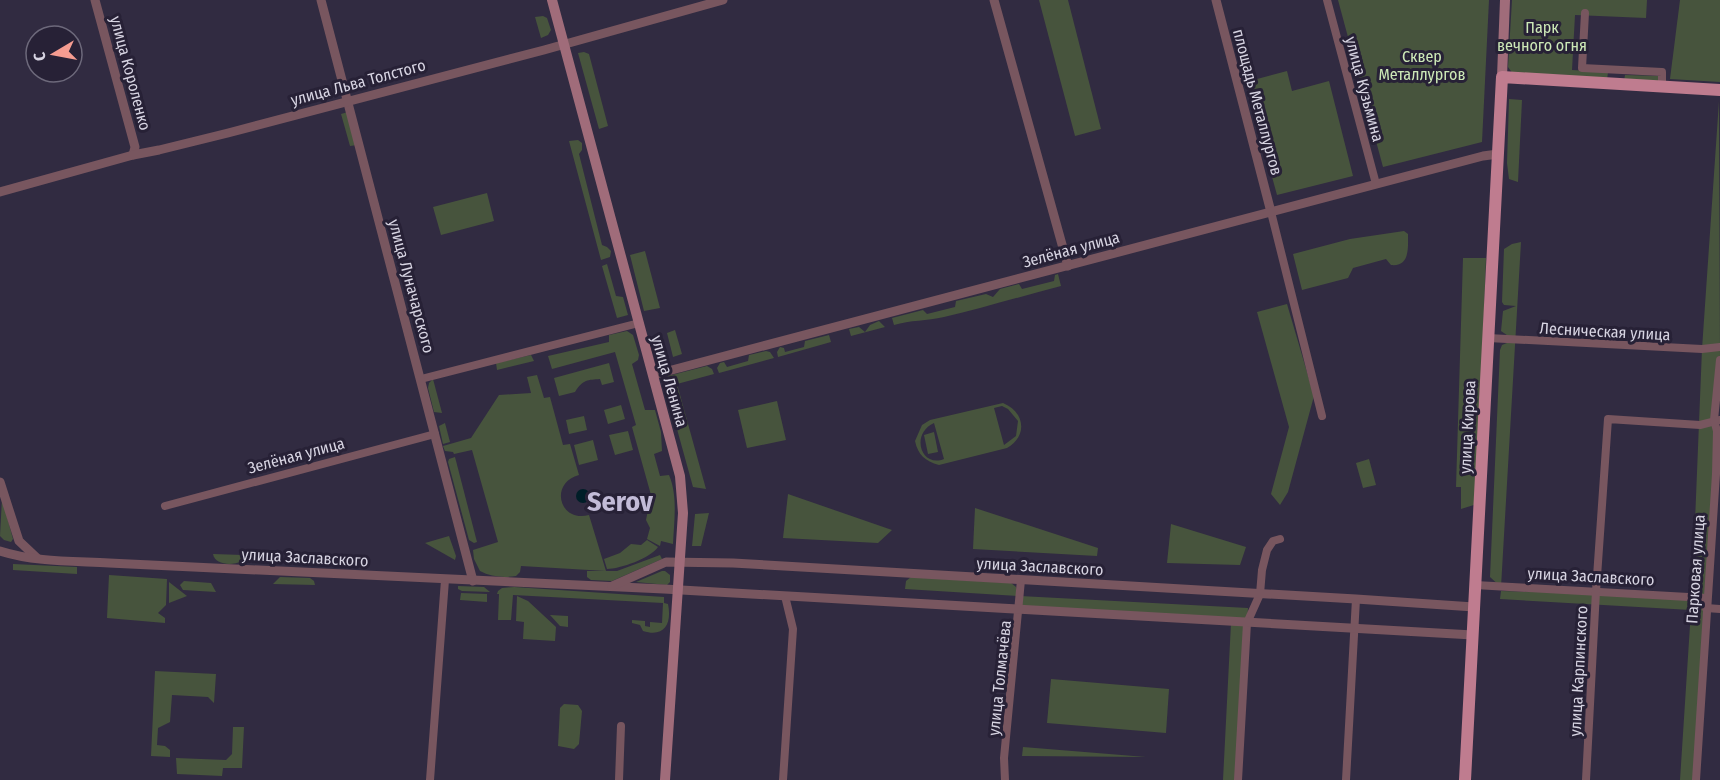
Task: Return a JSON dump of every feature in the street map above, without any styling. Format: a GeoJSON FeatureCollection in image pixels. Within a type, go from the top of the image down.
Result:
{"type":"FeatureCollection","features":[{"type":"Feature","properties":{"kind":"main road","name":"улица Ленина"},"geometry":{"type":"LineString","coordinates":[[552,0],[680,477],[682,513],[680,563],[665,780]]}},
{"type":"Feature","properties":{"kind":"main road"},"geometry":{"type":"LineString","coordinates":[[1505,0],[1502,77],[1720,90]]}},
{"type":"Feature","properties":{"kind":"main road","name":"улица Кирова"},"geometry":{"type":"LineString","coordinates":[[1465,780],[1502,77]]}},
{"type":"Feature","properties":{"kind":"street","name":"улица Короленко"},"geometry":{"type":"LineString","coordinates":[[95,0],[135,147],[133,155]]}},
{"type":"Feature","properties":{"kind":"street","name":"улица Луначарского"},"geometry":{"type":"LineString","coordinates":[[321,0],[473,581]]}},
{"type":"Feature","properties":{"kind":"street","name":"улица Льва Толстого"},"geometry":{"type":"LineString","coordinates":[[0,192],[723,0]]}},
{"type":"Feature","properties":{"kind":"street"},"geometry":{"type":"LineString","coordinates":[[994,0],[1068,266]]}},
{"type":"Feature","properties":{"kind":"street","name":"площадь Металлургов"},"geometry":{"type":"LineString","coordinates":[[1216,0],[1271,212]]}},
{"type":"Feature","properties":{"kind":"street","name":"улица Кузьмина"},"geometry":{"type":"LineString","coordinates":[[1328,0],[1376,184]]}},
{"type":"Feature","properties":{"kind":"street"},"geometry":{"type":"LineString","coordinates":[[1585,13],[1582,68],[1662,72],[1662,87]]}},
{"type":"Feature","properties":{"kind":"street","name":"Зелёная улица"},"geometry":{"type":"LineString","coordinates":[[653,375],[1483,156],[1498,154]]}},
{"type":"Feature","properties":{"kind":"street"},"geometry":{"type":"LineString","coordinates":[[1271,212],[1322,416]]}},
{"type":"Feature","properties":{"kind":"street"},"geometry":{"type":"LineString","coordinates":[[421,379],[639,323]]}},
{"type":"Feature","properties":{"kind":"street","name":"Лесническая улица"},"geometry":{"type":"LineString","coordinates":[[1488,338],[1702,349],[1720,347]]}},
{"type":"Feature","properties":{"kind":"street","name":"Парковая улица"},"geometry":{"type":"LineString","coordinates":[[1696,780],[1706,598],[1716,474],[1720,360]]}},
{"type":"Feature","properties":{"kind":"street","name":"улица Карпинского"},"geometry":{"type":"LineString","coordinates":[[1586,780],[1608,419],[1700,425],[1717,420]]}},
{"type":"Feature","properties":{"kind":"street","name":"Зелёная улица"},"geometry":{"type":"LineString","coordinates":[[165,506],[435,434]]}},
{"type":"Feature","properties":{"kind":"street"},"geometry":{"type":"LineString","coordinates":[[0,482],[19,541],[37,558]]}},
{"type":"Feature","properties":{"kind":"street"},"geometry":{"type":"LineString","coordinates":[[1238,780],[1247,623],[1260,594],[1267,550],[1272,541],[1280,538]]}},
{"type":"Feature","properties":{"kind":"street","name":"улица Заславского"},"geometry":{"type":"LineString","coordinates":[[0,551],[14,556],[37,558],[677,590],[1473,635]]}},
{"type":"Feature","properties":{"kind":"street","name":"улица Заславского"},"geometry":{"type":"LineString","coordinates":[[609,587],[666,562],[734,563],[1356,599],[1474,608]]}},
{"type":"Feature","properties":{"kind":"street","name":"улица Толмачёва"},"geometry":{"type":"LineString","coordinates":[[1005,780],[1004,758],[1021,579]]}},
{"type":"Feature","properties":{"kind":"street"},"geometry":{"type":"LineString","coordinates":[[430,780],[445,580]]}},
{"type":"Feature","properties":{"kind":"street","name":"улица Заславского"},"geometry":{"type":"LineString","coordinates":[[1475,585],[1706,598]]}},
{"type":"Feature","properties":{"kind":"street"},"geometry":{"type":"LineString","coordinates":[[783,780],[793,629],[785,596]]}},
{"type":"Feature","properties":{"kind":"street"},"geometry":{"type":"LineString","coordinates":[[1346,780],[1356,599]]}},
{"type":"Feature","properties":{"kind":"street"},"geometry":{"type":"LineString","coordinates":[[1706,608],[1720,609]]}},
{"type":"Feature","properties":{"kind":"street"},"geometry":{"type":"LineString","coordinates":[[619,780],[621,726]]}},
{"type":"Feature","properties":{"kind":"green space"},"geometry":{"type":"Polygon","coordinates":[[[1039,0],[1068,0],[1101,129],[1075,136],[1039,0]]]}},
{"type":"Feature","properties":{"kind":"green space","name":"Сквер Металлургов"},"geometry":{"type":"Polygon","coordinates":[[[1338,0],[1489,0],[1482,142],[1383,167],[1338,0]]]}},
{"type":"Feature","properties":{"kind":"green space","name":"Парк вечного огня"},"geometry":{"type":"Polygon","coordinates":[[[1512,0],[1647,0],[1646,18],[1575,15],[1572,70],[1608,72],[1607,80],[1572,78],[1571,75],[1513,74],[1508,67],[1512,0]]]}},
{"type":"Feature","properties":{"kind":"green space"},"geometry":{"type":"Polygon","coordinates":[[[1680,0],[1720,0],[1720,82],[1670,79],[1680,0]]]}},
{"type":"Feature","properties":{"kind":"green space"},"geometry":{"type":"Polygon","coordinates":[[[535,17],[547,18],[551,30],[548,35],[541,38],[535,17]]]}},
{"type":"Feature","properties":{"kind":"green space"},"geometry":{"type":"Polygon","coordinates":[[[578,53],[589,54],[608,126],[599,129],[578,53]]]}},
{"type":"Feature","properties":{"kind":"green space"},"geometry":{"type":"Polygon","coordinates":[[[1287,71],[1292,91],[1329,81],[1353,176],[1277,195],[1246,82],[1287,71]]]}},
{"type":"Feature","properties":{"kind":"green space"},"geometry":{"type":"Polygon","coordinates":[[[1625,75],[1660,76],[1660,82],[1624,81],[1625,75]]]}},
{"type":"Feature","properties":{"kind":"green space"},"geometry":{"type":"Polygon","coordinates":[[[1509,99],[1522,100],[1518,182],[1509,179],[1507,163],[1509,99]]]}},
{"type":"Feature","properties":{"kind":"green space"},"geometry":{"type":"Polygon","coordinates":[[[1719,101],[1720,360],[1696,780],[1680,780],[1691,610],[1500,599],[1501,591],[1692,596],[1702,349],[1719,101]]]}},
{"type":"Feature","properties":{"kind":"green space"},"geometry":{"type":"Polygon","coordinates":[[[348,112],[357,145],[350,146],[341,114],[348,112]]]}},
{"type":"Feature","properties":{"kind":"green space"},"geometry":{"type":"Polygon","coordinates":[[[578,140],[582,143],[582,150],[579,154],[602,245],[611,251],[610,257],[601,260],[569,141],[578,140]]]}},
{"type":"Feature","properties":{"kind":"green space"},"geometry":{"type":"Polygon","coordinates":[[[487,193],[494,221],[441,235],[433,207],[487,193]]]}},
{"type":"Feature","properties":{"kind":"green space"},"geometry":{"type":"Polygon","coordinates":[[[1404,231],[1408,234],[1408,250],[1402,263],[1391,265],[1386,259],[1353,268],[1348,278],[1302,290],[1293,254],[1350,239],[1404,231]]]}},
{"type":"Feature","properties":{"kind":"green space"},"geometry":{"type":"Polygon","coordinates":[[[1521,242],[1501,587],[1490,577],[1500,350],[1502,345],[1514,340],[1501,331],[1503,311],[1516,306],[1504,305],[1502,302],[1504,249],[1521,242]]]}},
{"type":"Feature","properties":{"kind":"green space"},"geometry":{"type":"Polygon","coordinates":[[[645,251],[660,308],[644,311],[630,255],[645,251]]]}},
{"type":"Feature","properties":{"kind":"green space"},"geometry":{"type":"Polygon","coordinates":[[[1463,258],[1486,258],[1477,504],[1461,509],[1461,487],[1456,487],[1463,258]]]}},
{"type":"Feature","properties":{"kind":"green space"},"geometry":{"type":"Polygon","coordinates":[[[607,264],[616,296],[623,297],[628,315],[617,318],[602,266],[607,264]]]}},
{"type":"Feature","properties":{"kind":"green space"},"geometry":{"type":"Polygon","coordinates":[[[1058,274],[1061,286],[944,317],[894,325],[892,318],[923,310],[927,314],[955,307],[956,301],[986,294],[993,297],[1000,289],[1019,284],[1022,289],[1054,281],[1055,275],[1058,274]]]}},
{"type":"Feature","properties":{"kind":"green space"},"geometry":{"type":"Polygon","coordinates":[[[1287,304],[1314,396],[1288,492],[1280,505],[1271,494],[1289,427],[1257,312],[1287,304]]]}},
{"type":"Feature","properties":{"kind":"green space"},"geometry":{"type":"Polygon","coordinates":[[[879,321],[885,327],[851,336],[849,329],[859,327],[865,332],[870,325],[879,321]]]}},
{"type":"Feature","properties":{"kind":"green space"},"geometry":{"type":"Polygon","coordinates":[[[675,330],[682,354],[673,357],[667,333],[675,330]]]}},
{"type":"Feature","properties":{"kind":"green space"},"geometry":{"type":"Polygon","coordinates":[[[627,331],[633,335],[639,355],[638,360],[632,364],[645,410],[655,410],[661,432],[662,451],[654,454],[660,476],[669,475],[674,491],[673,544],[661,541],[660,546],[647,539],[650,528],[646,520],[651,495],[632,427],[636,425],[615,352],[552,369],[548,356],[609,342],[609,335],[627,331]]]}},
{"type":"Feature","properties":{"kind":"green space"},"geometry":{"type":"Polygon","coordinates":[[[829,335],[831,342],[778,357],[777,352],[780,347],[784,348],[785,352],[804,347],[805,341],[829,335]]]}},
{"type":"Feature","properties":{"kind":"green space"},"geometry":{"type":"Polygon","coordinates":[[[770,352],[774,358],[719,373],[717,368],[720,363],[724,362],[727,367],[748,361],[749,355],[770,352]]]}},
{"type":"Feature","properties":{"kind":"green space"},"geometry":{"type":"Polygon","coordinates":[[[531,355],[534,361],[497,370],[496,363],[531,355]]]}},
{"type":"Feature","properties":{"kind":"green space"},"geometry":{"type":"Polygon","coordinates":[[[609,363],[614,382],[602,385],[600,379],[589,380],[583,382],[575,392],[559,396],[554,378],[609,363]]]}},
{"type":"Feature","properties":{"kind":"green space"},"geometry":{"type":"Polygon","coordinates":[[[707,366],[714,374],[677,384],[706,489],[693,487],[664,382],[668,376],[707,366]]]}},
{"type":"Feature","properties":{"kind":"green space"},"geometry":{"type":"Polygon","coordinates":[[[537,375],[544,398],[550,397],[563,445],[570,444],[579,475],[570,479],[564,486],[561,493],[562,501],[571,513],[579,516],[589,515],[606,571],[521,566],[516,576],[507,577],[489,575],[480,571],[474,559],[473,550],[498,542],[472,450],[454,454],[445,451],[443,446],[471,438],[499,395],[531,393],[527,377],[537,375]]]}},
{"type":"Feature","properties":{"kind":"green space"},"geometry":{"type":"Polygon","coordinates":[[[433,379],[442,413],[434,412],[428,388],[433,379]]]}},
{"type":"Feature","properties":{"kind":"green space"},"geometry":{"type":"Polygon","coordinates":[[[777,401],[786,440],[747,448],[738,410],[777,401]]]}},
{"type":"Feature","properties":{"kind":"green space"},"geometry":{"type":"Polygon","coordinates":[[[1003,403],[1016,412],[1021,431],[1014,443],[1007,448],[939,465],[923,457],[915,441],[922,425],[930,420],[1003,403]],[[1002,406],[994,408],[1004,445],[1016,436],[1018,421],[1008,409],[1002,406]],[[934,423],[922,435],[921,448],[929,459],[944,459],[934,423]]]}},
{"type":"Feature","properties":{"kind":"green space"},"geometry":{"type":"Polygon","coordinates":[[[621,405],[625,419],[608,424],[604,410],[621,405]]]}},
{"type":"Feature","properties":{"kind":"green space"},"geometry":{"type":"Polygon","coordinates":[[[584,416],[587,430],[569,434],[566,420],[584,416]]]}},
{"type":"Feature","properties":{"kind":"green space"},"geometry":{"type":"Polygon","coordinates":[[[445,423],[450,442],[443,444],[439,426],[445,423]]]}},
{"type":"Feature","properties":{"kind":"green space"},"geometry":{"type":"Polygon","coordinates":[[[628,431],[633,450],[615,455],[609,435],[628,431]]]}},
{"type":"Feature","properties":{"kind":"green space"},"geometry":{"type":"Polygon","coordinates":[[[934,432],[938,452],[928,454],[924,435],[934,432]]]}},
{"type":"Feature","properties":{"kind":"green space"},"geometry":{"type":"Polygon","coordinates":[[[593,440],[598,460],[579,465],[574,445],[593,440]]]}},
{"type":"Feature","properties":{"kind":"green space"},"geometry":{"type":"Polygon","coordinates":[[[455,457],[477,542],[474,543],[469,540],[448,462],[449,459],[455,457]]]}},
{"type":"Feature","properties":{"kind":"green space"},"geometry":{"type":"Polygon","coordinates":[[[1369,459],[1376,485],[1363,488],[1356,463],[1369,459]]]}},
{"type":"Feature","properties":{"kind":"green space"},"geometry":{"type":"Polygon","coordinates":[[[788,494],[892,530],[878,543],[783,538],[788,494]]]}},
{"type":"Feature","properties":{"kind":"green space"},"geometry":{"type":"Polygon","coordinates":[[[2,498],[13,539],[11,542],[0,536],[2,498]]]}},
{"type":"Feature","properties":{"kind":"green space"},"geometry":{"type":"Polygon","coordinates":[[[975,508],[1098,548],[1097,556],[973,549],[975,508]]]}},
{"type":"Feature","properties":{"kind":"green space"},"geometry":{"type":"Polygon","coordinates":[[[709,513],[701,546],[692,546],[695,514],[709,513]]]}},
{"type":"Feature","properties":{"kind":"green space"},"geometry":{"type":"Polygon","coordinates":[[[1171,524],[1246,547],[1240,565],[1167,563],[1171,524]]]}},
{"type":"Feature","properties":{"kind":"green space"},"geometry":{"type":"Polygon","coordinates":[[[449,536],[456,556],[455,560],[425,543],[449,536]]]}},
{"type":"Feature","properties":{"kind":"green space"},"geometry":{"type":"Polygon","coordinates":[[[647,540],[658,547],[649,555],[627,565],[607,569],[604,559],[620,553],[631,544],[641,545],[647,540]]]}},
{"type":"Feature","properties":{"kind":"green space"},"geometry":{"type":"Polygon","coordinates":[[[213,554],[243,555],[242,561],[229,564],[220,562],[214,558],[213,554]]]}},
{"type":"Feature","properties":{"kind":"green space"},"geometry":{"type":"Polygon","coordinates":[[[660,555],[662,559],[612,581],[591,580],[587,577],[587,571],[617,571],[660,555]]]}},
{"type":"Feature","properties":{"kind":"green space"},"geometry":{"type":"Polygon","coordinates":[[[13,564],[77,567],[77,574],[13,570],[13,564]]]}},
{"type":"Feature","properties":{"kind":"green space"},"geometry":{"type":"Polygon","coordinates":[[[662,571],[670,575],[670,582],[667,585],[636,582],[662,571]]]}},
{"type":"Feature","properties":{"kind":"green space"},"geometry":{"type":"Polygon","coordinates":[[[109,575],[167,579],[166,605],[158,613],[165,618],[165,623],[107,618],[109,575]]]}},
{"type":"Feature","properties":{"kind":"green space"},"geometry":{"type":"Polygon","coordinates":[[[280,577],[310,578],[315,585],[273,584],[280,577]]]}},
{"type":"Feature","properties":{"kind":"green space"},"geometry":{"type":"Polygon","coordinates":[[[911,577],[1011,583],[1016,587],[1018,596],[905,589],[906,581],[911,577]]]}},
{"type":"Feature","properties":{"kind":"green space"},"geometry":{"type":"Polygon","coordinates":[[[184,581],[211,583],[216,592],[183,590],[180,585],[184,581]]]}},
{"type":"Feature","properties":{"kind":"green space"},"geometry":{"type":"Polygon","coordinates":[[[169,582],[187,596],[169,603],[169,582]]]}},
{"type":"Feature","properties":{"kind":"green space"},"geometry":{"type":"Polygon","coordinates":[[[458,586],[484,587],[490,592],[462,591],[458,589],[458,586]]]}},
{"type":"Feature","properties":{"kind":"green space"},"geometry":{"type":"Polygon","coordinates":[[[502,588],[664,597],[664,603],[668,604],[668,623],[662,631],[651,633],[643,631],[640,625],[632,623],[632,620],[645,621],[645,626],[650,627],[650,622],[662,623],[663,603],[513,595],[511,620],[498,620],[498,591],[502,588]]]}},
{"type":"Feature","properties":{"kind":"green space"},"geometry":{"type":"Polygon","coordinates":[[[461,593],[487,594],[487,602],[460,600],[461,593]]]}},
{"type":"Feature","properties":{"kind":"green space"},"geometry":{"type":"Polygon","coordinates":[[[517,596],[528,601],[556,627],[555,641],[523,639],[524,622],[516,621],[517,596]]]}},
{"type":"Feature","properties":{"kind":"green space"},"geometry":{"type":"Polygon","coordinates":[[[1020,596],[1248,608],[1238,780],[1223,780],[1231,623],[1019,611],[1020,596]]]}},
{"type":"Feature","properties":{"kind":"green space"},"geometry":{"type":"Polygon","coordinates":[[[550,615],[568,616],[568,627],[560,626],[550,615]]]}},
{"type":"Feature","properties":{"kind":"green space"},"geometry":{"type":"Polygon","coordinates":[[[155,671],[216,674],[214,703],[208,697],[172,695],[170,722],[158,728],[157,745],[165,746],[170,750],[170,757],[151,756],[155,671]]]}},
{"type":"Feature","properties":{"kind":"green space"},"geometry":{"type":"Polygon","coordinates":[[[1051,679],[1169,689],[1166,733],[1047,723],[1051,679]]]}},
{"type":"Feature","properties":{"kind":"green space"},"geometry":{"type":"Polygon","coordinates":[[[564,704],[578,705],[582,711],[579,744],[574,749],[558,746],[560,708],[564,704]]]}},
{"type":"Feature","properties":{"kind":"green space"},"geometry":{"type":"Polygon","coordinates":[[[233,727],[244,727],[242,768],[223,768],[222,776],[177,774],[176,758],[226,760],[232,754],[233,727]]]}},
{"type":"Feature","properties":{"kind":"green space"},"geometry":{"type":"Polygon","coordinates":[[[1023,747],[1146,757],[1022,756],[1023,747]]]}},
{"type":"Feature","properties":{"kind":"water"},"geometry":{"type":"Polygon","coordinates":[[[583,489],[588,491],[590,496],[588,501],[583,503],[578,501],[576,496],[578,491],[583,489]]]}},
{"type":"Feature","properties":{"kind":"district","name":"Serov"},"geometry":{"type":"Point","coordinates":[620,501]}}]}
